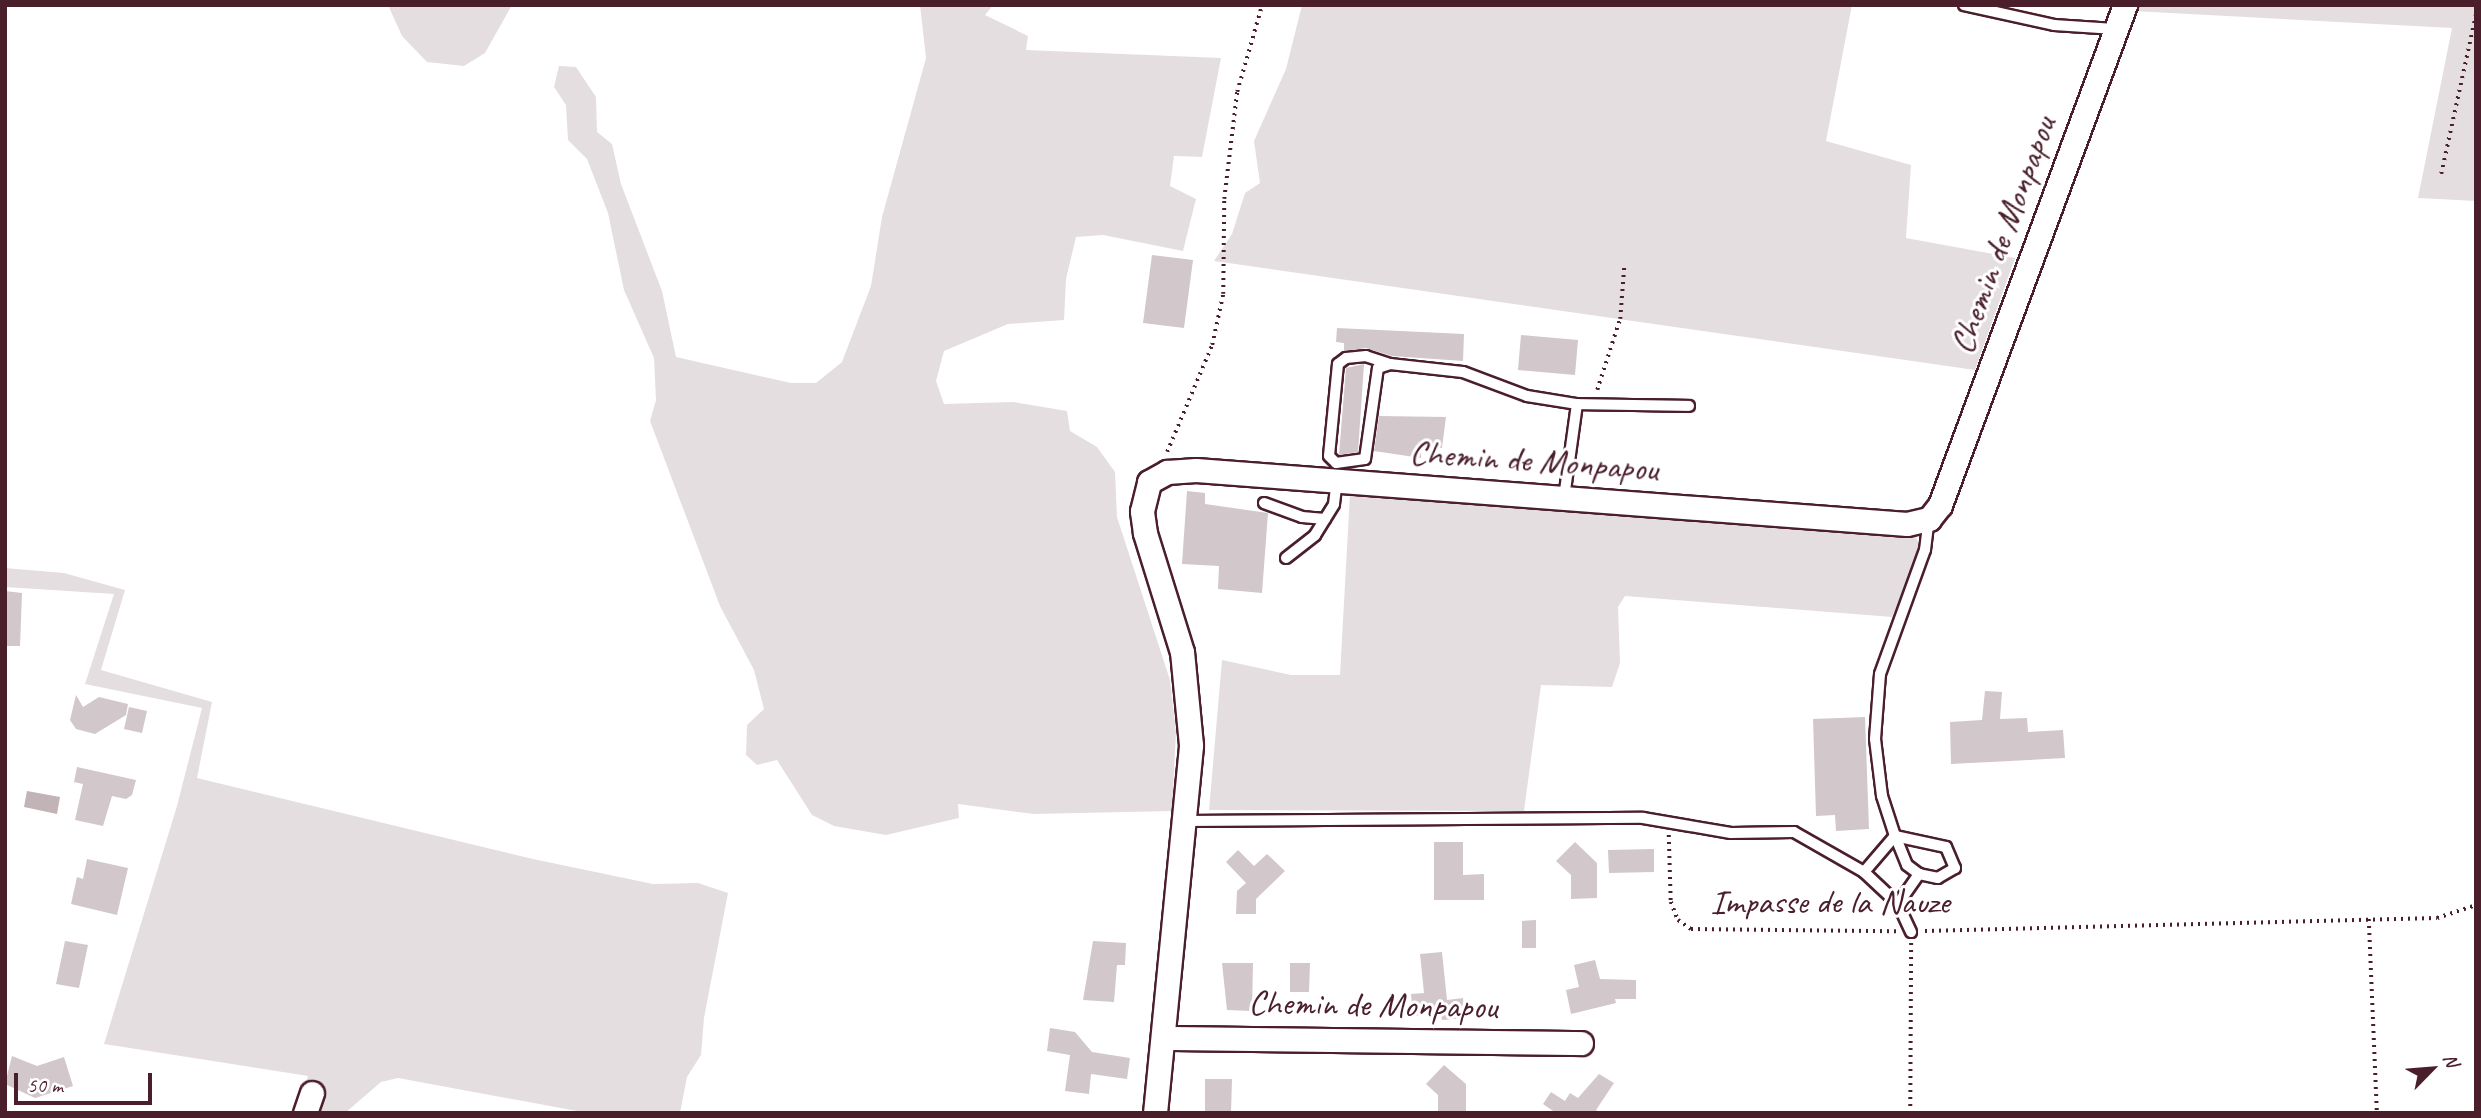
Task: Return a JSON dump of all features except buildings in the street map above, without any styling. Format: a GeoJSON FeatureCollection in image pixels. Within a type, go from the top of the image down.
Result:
{"type":"FeatureCollection","features":[{"type":"Feature","properties":{"kind":"street","name":"Chemin de Monpapou"},"geometry":{"type":"LineString","coordinates":[[1167,472],[1196,470],[1907,524],[1929,519],[1940,505],[2125,5]]}},
{"type":"Feature","properties":{"kind":"street"},"geometry":{"type":"LineString","coordinates":[[1155,1113],[1191,745],[1186,675],[1150,553],[1142,511],[1149,482],[1167,472]]}},
{"type":"Feature","properties":{"kind":"street","name":"Chemin de Monpapou"},"geometry":{"type":"LineString","coordinates":[[1163,1038],[1581,1043]]}},
{"type":"Feature","properties":{"kind":"lane"},"geometry":{"type":"LineString","coordinates":[[1964,5],[2054,25],[2116,29]]}},
{"type":"Feature","properties":{"kind":"lane"},"geometry":{"type":"LineString","coordinates":[[1390,364],[1378,368],[1365,459],[1336,463],[1329,456],[1338,364],[1346,358],[1366,356],[1390,364],[1463,372],[1527,396],[1577,404],[1689,406]]}},
{"type":"Feature","properties":{"kind":"lane"},"geometry":{"type":"LineString","coordinates":[[1564,498],[1577,404]]}},
{"type":"Feature","properties":{"kind":"lane"},"geometry":{"type":"LineString","coordinates":[[1286,558],[1315,535],[1334,504],[1338,481]]}},
{"type":"Feature","properties":{"kind":"lane"},"geometry":{"type":"LineString","coordinates":[[1264,503],[1302,517],[1325,519]]}},
{"type":"Feature","properties":{"kind":"lane"},"geometry":{"type":"LineString","coordinates":[[1895,835],[1936,842],[1953,857],[1955,868],[1945,876],[1919,874],[1907,865],[1895,835],[1882,796],[1877,751],[1878,698],[1898,617],[1925,550],[1929,519]]}},
{"type":"Feature","properties":{"kind":"lane"},"geometry":{"type":"LineString","coordinates":[[1185,821],[1643,818],[1663,825],[1731,833],[1794,832],[1864,872],[1898,904],[1911,932]]}},
{"type":"Feature","properties":{"kind":"lane"},"geometry":{"type":"LineString","coordinates":[[1864,872],[1895,835]]}},
{"type":"Feature","properties":{"kind":"lane"},"geometry":{"type":"LineString","coordinates":[[1898,904],[1919,874]]}},
{"type":"Feature","properties":{"kind":"path"},"geometry":{"type":"LineString","coordinates":[[1167,472],[1168,446],[1212,345],[1223,294],[1224,199],[1237,92],[1262,5]]}},
{"type":"Feature","properties":{"kind":"path"},"geometry":{"type":"LineString","coordinates":[[2441,174],[2476,13]]}},
{"type":"Feature","properties":{"kind":"path"},"geometry":{"type":"LineString","coordinates":[[1591,405],[1611,359],[1624,267]]}},
{"type":"Feature","properties":{"kind":"path","name":"Impasse de la Nauze"},"geometry":{"type":"LineString","coordinates":[[1663,825],[1671,838],[1671,902],[1678,920],[1691,929],[1911,932],[2437,918],[2476,905]]}},
{"type":"Feature","properties":{"kind":"path"},"geometry":{"type":"LineString","coordinates":[[2369,919],[2377,1113]]}},
{"type":"Feature","properties":{"kind":"path"},"geometry":{"type":"LineString","coordinates":[[1910,1113],[1911,932]]}},
{"type":"Feature","properties":{"kind":"shaded area"},"geometry":{"type":"Polygon","coordinates":[[[388,5],[512,5],[485,53],[464,66],[427,62],[402,36],[388,5]]]}},
{"type":"Feature","properties":{"kind":"shaded area"},"geometry":{"type":"Polygon","coordinates":[[[920,5],[993,5],[985,15],[1028,36],[1026,50],[1221,58],[1202,157],[1174,156],[1170,186],[1196,199],[1183,251],[1103,235],[1076,237],[1066,279],[1064,320],[1008,324],[944,351],[936,381],[944,404],[1013,402],[1067,411],[1070,431],[1097,447],[1115,472],[1117,517],[1170,680],[1176,732],[1172,811],[1034,814],[958,804],[959,818],[886,835],[834,826],[812,815],[777,760],[757,765],[746,755],[747,725],[764,709],[754,670],[720,606],[650,421],[656,400],[654,358],[624,290],[608,213],[587,159],[568,140],[566,105],[554,87],[559,66],[576,67],[596,97],[597,132],[612,144],[621,184],[662,291],[676,357],[791,383],[816,383],[842,362],[871,286],[882,217],[926,58],[920,5]]]}},
{"type":"Feature","properties":{"kind":"shaded area"},"geometry":{"type":"Polygon","coordinates":[[[1302,5],[1852,5],[1826,141],[1911,165],[1906,238],[2015,258],[1975,370],[1214,261],[1232,234],[1245,193],[1260,183],[1254,141],[1286,69],[1302,5]]]}},
{"type":"Feature","properties":{"kind":"shaded area"},"geometry":{"type":"Polygon","coordinates":[[[2135,5],[2476,5],[2476,201],[2418,198],[2452,28],[2133,11],[2135,5]]]}},
{"type":"Feature","properties":{"kind":"shaded area"},"geometry":{"type":"Polygon","coordinates":[[[1350,494],[1913,532],[1921,547],[1892,617],[1625,596],[1618,607],[1620,663],[1612,687],[1541,685],[1524,811],[1209,810],[1222,660],[1291,675],[1340,675],[1350,494]]]}},
{"type":"Feature","properties":{"kind":"shaded area"},"geometry":{"type":"Polygon","coordinates":[[[5,568],[64,573],[125,590],[101,670],[212,702],[197,778],[533,859],[653,884],[698,883],[728,893],[704,1018],[701,1055],[687,1077],[680,1113],[588,1113],[398,1078],[381,1082],[345,1113],[295,1113],[308,1076],[104,1044],[177,806],[202,708],[85,684],[114,594],[5,587],[5,568]]]}},
{"type":"Feature","properties":{"kind":"shaded area"},"geometry":{"type":"Polygon","coordinates":[[[27,791],[60,797],[57,814],[24,807],[27,791]]]}}]}
